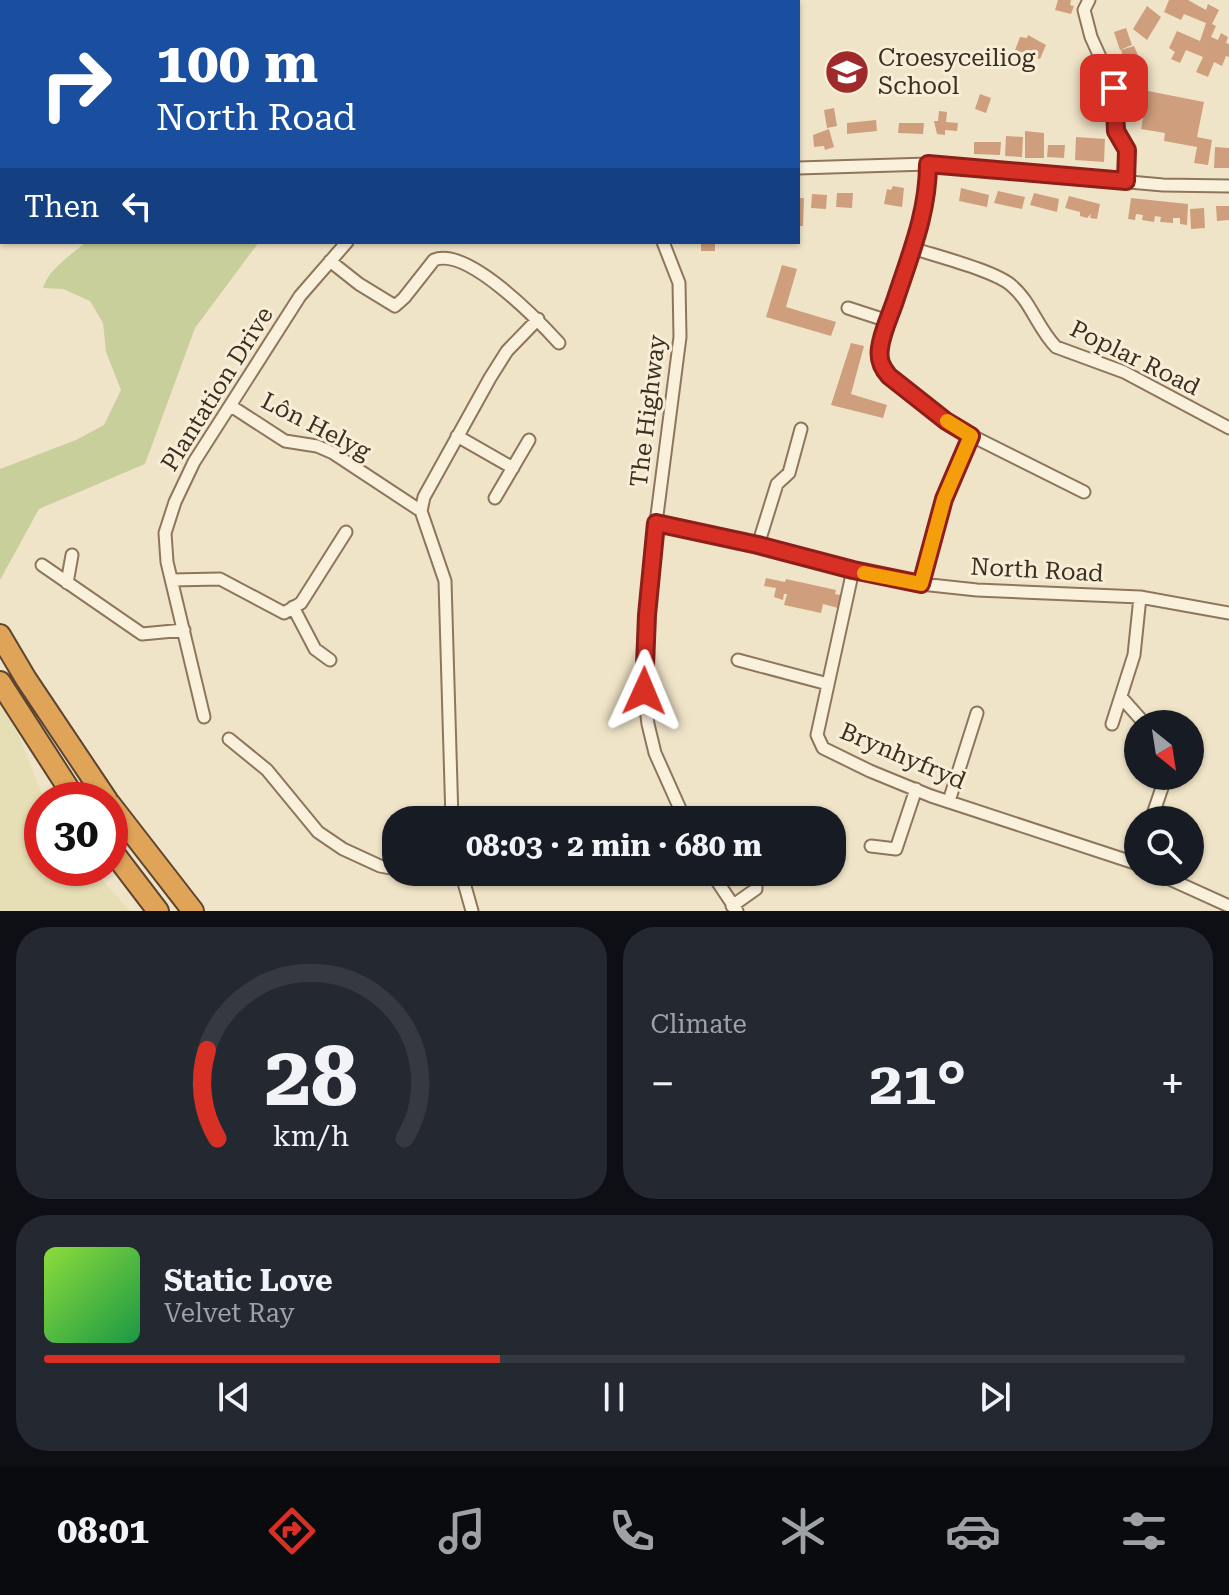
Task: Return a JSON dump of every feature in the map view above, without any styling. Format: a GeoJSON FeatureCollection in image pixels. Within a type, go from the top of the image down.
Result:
{"type":"FeatureCollection","features":[{"type":"Feature","properties":{"kind":"highway"},"geometry":{"type":"LineString","coordinates":[[0,635],[95,782]]}},
{"type":"Feature","properties":{"kind":"highway"},"geometry":{"type":"LineString","coordinates":[[0,682],[64,782]]}},
{"type":"Feature","properties":{"kind":"highway"},"geometry":{"type":"LineString","coordinates":[[128,828],[193,911]]}},
{"type":"Feature","properties":{"kind":"highway"},"geometry":{"type":"LineString","coordinates":[[128,872],[158,911]]}},
{"type":"Feature","properties":{"kind":"street"},"geometry":{"type":"LineString","coordinates":[[1089,0],[1084,10],[1091,37],[1114,88],[1116,131],[1127,150],[1126,181]]}},
{"type":"Feature","properties":{"kind":"street"},"geometry":{"type":"LineString","coordinates":[[928,164],[926,204],[880,348],[882,368],[946,421],[1084,492]]}},
{"type":"Feature","properties":{"kind":"street"},"geometry":{"type":"LineString","coordinates":[[800,168],[928,164],[1126,181],[1229,186]]}},
{"type":"Feature","properties":{"kind":"street","name":"Plantation Drive"},"geometry":{"type":"LineString","coordinates":[[204,717],[167,562],[165,533],[175,502],[194,462],[300,296],[345,244]]}},
{"type":"Feature","properties":{"kind":"street","name":"The Highway"},"geometry":{"type":"LineString","coordinates":[[664,244],[679,283],[682,310],[656,523],[647,615],[644,691],[655,753],[679,806]]}},
{"type":"Feature","properties":{"kind":"street","name":"Poplar Road"},"geometry":{"type":"LineString","coordinates":[[912,248],[1005,280],[1018,292],[1056,347],[1124,372],[1229,428]]}},
{"type":"Feature","properties":{"kind":"street"},"geometry":{"type":"LineString","coordinates":[[330,261],[359,284],[395,306],[434,260],[440,257],[448,259],[475,270],[514,298],[559,343]]}},
{"type":"Feature","properties":{"kind":"street"},"geometry":{"type":"LineString","coordinates":[[848,308],[888,321]]}},
{"type":"Feature","properties":{"kind":"street"},"geometry":{"type":"LineString","coordinates":[[452,806],[445,581],[421,511],[424,497],[507,351],[538,319]]}},
{"type":"Feature","properties":{"kind":"street","name":"Lôn Helyg"},"geometry":{"type":"LineString","coordinates":[[231,406],[285,441],[317,446],[333,453],[421,511]]}},
{"type":"Feature","properties":{"kind":"street"},"geometry":{"type":"LineString","coordinates":[[758,545],[777,484],[789,473],[801,429]]}},
{"type":"Feature","properties":{"kind":"street"},"geometry":{"type":"LineString","coordinates":[[457,436],[513,468]]}},
{"type":"Feature","properties":{"kind":"street"},"geometry":{"type":"LineString","coordinates":[[921,584],[944,499],[971,436]]}},
{"type":"Feature","properties":{"kind":"street"},"geometry":{"type":"LineString","coordinates":[[495,498],[529,440]]}},
{"type":"Feature","properties":{"kind":"street","name":"North Road"},"geometry":{"type":"LineString","coordinates":[[656,523],[921,584],[977,590],[1140,597],[1229,613]]}},
{"type":"Feature","properties":{"kind":"street"},"geometry":{"type":"LineString","coordinates":[[172,580],[220,579],[284,613],[301,603],[346,532]]}},
{"type":"Feature","properties":{"kind":"street"},"geometry":{"type":"LineString","coordinates":[[67,583],[72,555]]}},
{"type":"Feature","properties":{"kind":"street"},"geometry":{"type":"LineString","coordinates":[[42,565],[142,634],[184,630]]}},
{"type":"Feature","properties":{"kind":"street","name":"Brynhyfryd"},"geometry":{"type":"LineString","coordinates":[[853,570],[817,735],[823,748],[916,789],[1124,858]]}},
{"type":"Feature","properties":{"kind":"street"},"geometry":{"type":"LineString","coordinates":[[1112,724],[1137,643],[1140,597]]}},
{"type":"Feature","properties":{"kind":"street"},"geometry":{"type":"LineString","coordinates":[[293,607],[315,649],[330,660]]}},
{"type":"Feature","properties":{"kind":"street"},"geometry":{"type":"LineString","coordinates":[[738,660],[828,684]]}},
{"type":"Feature","properties":{"kind":"street"},"geometry":{"type":"LineString","coordinates":[[1121,697],[1133,710]]}},
{"type":"Feature","properties":{"kind":"street"},"geometry":{"type":"LineString","coordinates":[[949,801],[977,713]]}},
{"type":"Feature","properties":{"kind":"street"},"geometry":{"type":"LineString","coordinates":[[229,739],[267,770],[318,832],[343,849],[382,866]]}},
{"type":"Feature","properties":{"kind":"street"},"geometry":{"type":"LineString","coordinates":[[871,846],[896,849],[916,789]]}},
{"type":"Feature","properties":{"kind":"street"},"geometry":{"type":"LineString","coordinates":[[467,886],[472,911]]}},
{"type":"Feature","properties":{"kind":"street"},"geometry":{"type":"LineString","coordinates":[[720,886],[734,908],[756,886]]}},
{"type":"Feature","properties":{"kind":"street"},"geometry":{"type":"LineString","coordinates":[[1185,886],[1229,906]]}},
{"type":"Feature","properties":{"kind":"shaded area"},"geometry":{"type":"Polygon","coordinates":[[[0,704],[18,733],[37,782],[24,782],[24,886],[107,886],[130,911],[0,911],[0,704]]]}},
{"type":"Feature","properties":{"kind":"green space"},"geometry":{"type":"Polygon","coordinates":[[[84,244],[258,244],[195,328],[145,464],[39,509],[0,580],[0,469],[76,440],[104,425],[121,390],[106,352],[103,323],[90,301],[63,289],[43,288],[55,269],[84,244]]]}},
{"type":"Feature","properties":{"kind":"building"},"geometry":{"type":"Polygon","coordinates":[[[1058,0],[1071,0],[1070,5],[1074,6],[1071,14],[1055,10],[1058,0]]]}},
{"type":"Feature","properties":{"kind":"building"},"geometry":{"type":"Polygon","coordinates":[[[1169,0],[1188,0],[1206,10],[1208,4],[1219,10],[1212,24],[1216,26],[1211,37],[1218,40],[1221,33],[1228,37],[1229,57],[1226,56],[1222,66],[1214,62],[1208,77],[1196,72],[1203,57],[1186,50],[1180,63],[1171,59],[1175,52],[1169,48],[1177,31],[1200,41],[1206,23],[1184,14],[1181,20],[1164,12],[1169,0]]]}},
{"type":"Feature","properties":{"kind":"building"},"geometry":{"type":"Polygon","coordinates":[[[1147,6],[1161,17],[1147,40],[1133,29],[1147,6]]]}},
{"type":"Feature","properties":{"kind":"building"},"geometry":{"type":"Polygon","coordinates":[[[1126,28],[1132,45],[1120,50],[1114,32],[1126,28]]]}},
{"type":"Feature","properties":{"kind":"building"},"geometry":{"type":"Polygon","coordinates":[[[1028,35],[1046,45],[1040,59],[1033,56],[1031,61],[1023,58],[1024,53],[1015,50],[1020,37],[1027,38],[1028,35]]]}},
{"type":"Feature","properties":{"kind":"building"},"geometry":{"type":"Polygon","coordinates":[[[1134,46],[1147,76],[1131,82],[1121,50],[1134,46]]]}},
{"type":"Feature","properties":{"kind":"building"},"geometry":{"type":"Polygon","coordinates":[[[1148,91],[1204,102],[1197,137],[1212,140],[1208,165],[1194,163],[1197,147],[1164,141],[1165,133],[1141,129],[1148,91]]]}},
{"type":"Feature","properties":{"kind":"building"},"geometry":{"type":"Polygon","coordinates":[[[980,94],[991,98],[986,113],[975,109],[980,94]]]}},
{"type":"Feature","properties":{"kind":"building"},"geometry":{"type":"Polygon","coordinates":[[[834,108],[837,126],[827,128],[824,110],[834,108]]]}},
{"type":"Feature","properties":{"kind":"building"},"geometry":{"type":"Polygon","coordinates":[[[939,111],[947,112],[946,122],[958,123],[957,131],[945,130],[945,135],[937,134],[934,121],[938,121],[939,111]]]}},
{"type":"Feature","properties":{"kind":"building"},"geometry":{"type":"Polygon","coordinates":[[[876,120],[877,131],[847,134],[847,123],[876,120]]]}},
{"type":"Feature","properties":{"kind":"building"},"geometry":{"type":"Polygon","coordinates":[[[899,123],[924,123],[923,134],[898,133],[899,123]]]}},
{"type":"Feature","properties":{"kind":"building"},"geometry":{"type":"Polygon","coordinates":[[[829,129],[834,147],[825,150],[824,146],[814,147],[813,135],[829,129]]]}},
{"type":"Feature","properties":{"kind":"building"},"geometry":{"type":"Polygon","coordinates":[[[1025,131],[1044,133],[1044,158],[1025,158],[1025,131]]]}},
{"type":"Feature","properties":{"kind":"building"},"geometry":{"type":"Polygon","coordinates":[[[1006,136],[1023,137],[1022,157],[1005,156],[1006,136]]]}},
{"type":"Feature","properties":{"kind":"building"},"geometry":{"type":"Polygon","coordinates":[[[1076,137],[1105,139],[1104,162],[1075,160],[1076,137]]]}},
{"type":"Feature","properties":{"kind":"building"},"geometry":{"type":"Polygon","coordinates":[[[974,142],[1001,142],[1000,155],[974,154],[974,142]]]}},
{"type":"Feature","properties":{"kind":"building"},"geometry":{"type":"Polygon","coordinates":[[[1048,145],[1065,145],[1064,158],[1047,157],[1048,145]]]}},
{"type":"Feature","properties":{"kind":"building"},"geometry":{"type":"Polygon","coordinates":[[[1215,147],[1229,148],[1229,168],[1214,168],[1215,147]]]}},
{"type":"Feature","properties":{"kind":"building"},"geometry":{"type":"Polygon","coordinates":[[[893,186],[904,188],[902,207],[884,204],[887,189],[891,190],[893,186]]]}},
{"type":"Feature","properties":{"kind":"building"},"geometry":{"type":"Polygon","coordinates":[[[961,188],[989,195],[987,207],[959,201],[961,188]]]}},
{"type":"Feature","properties":{"kind":"building"},"geometry":{"type":"Polygon","coordinates":[[[998,191],[1025,197],[1022,209],[994,203],[998,191]]]}},
{"type":"Feature","properties":{"kind":"building"},"geometry":{"type":"Polygon","coordinates":[[[837,193],[853,193],[852,208],[836,207],[837,193]]]}},
{"type":"Feature","properties":{"kind":"building"},"geometry":{"type":"Polygon","coordinates":[[[1034,193],[1059,199],[1057,212],[1030,205],[1034,193]]]}},
{"type":"Feature","properties":{"kind":"building"},"geometry":{"type":"Polygon","coordinates":[[[812,194],[827,195],[826,209],[811,208],[812,194]]]}},
{"type":"Feature","properties":{"kind":"building"},"geometry":{"type":"Polygon","coordinates":[[[1069,196],[1100,204],[1097,219],[1090,218],[1091,214],[1087,218],[1080,216],[1080,212],[1065,208],[1069,196]]]}},
{"type":"Feature","properties":{"kind":"building"},"geometry":{"type":"Polygon","coordinates":[[[800,198],[804,198],[803,226],[800,226],[800,198]]]}},
{"type":"Feature","properties":{"kind":"building"},"geometry":{"type":"Polygon","coordinates":[[[1131,198],[1188,204],[1187,225],[1180,224],[1180,218],[1173,218],[1173,223],[1160,222],[1161,217],[1155,216],[1154,222],[1142,220],[1143,215],[1136,214],[1135,220],[1128,219],[1131,198]]]}},
{"type":"Feature","properties":{"kind":"building"},"geometry":{"type":"Polygon","coordinates":[[[1216,206],[1229,206],[1229,220],[1217,221],[1216,206]]]}},
{"type":"Feature","properties":{"kind":"building"},"geometry":{"type":"Polygon","coordinates":[[[1204,208],[1205,228],[1191,229],[1190,209],[1204,208]]]}},
{"type":"Feature","properties":{"kind":"building"},"geometry":{"type":"Polygon","coordinates":[[[701,244],[715,244],[715,251],[701,251],[701,244]]]}},
{"type":"Feature","properties":{"kind":"building"},"geometry":{"type":"Polygon","coordinates":[[[782,265],[797,269],[786,307],[836,322],[831,336],[766,317],[782,265]]]}},
{"type":"Feature","properties":{"kind":"building"},"geometry":{"type":"Polygon","coordinates":[[[851,343],[864,346],[851,394],[887,405],[883,418],[831,405],[851,343]]]}},
{"type":"Feature","properties":{"kind":"building"},"geometry":{"type":"Polygon","coordinates":[[[766,578],[836,590],[835,594],[841,595],[838,608],[823,604],[821,613],[784,605],[787,594],[784,594],[783,600],[774,597],[776,588],[764,586],[766,578]]]}},
{"type":"Feature","properties":{"kind":"slow traffic"},"geometry":{"type":"LineString","coordinates":[[864,573],[921,584],[944,499],[971,436],[947,421]]}},
{"type":"Feature","properties":{"kind":"place","name":"Croesyceiliog School"},"geometry":{"type":"Point","coordinates":[847,72]}},
{"type":"Feature","properties":{"kind":"route"},"geometry":{"type":"LineString","coordinates":[[644,691],[644,652],[656,523],[921,584],[944,499],[971,436],[946,421],[889,376],[882,368],[880,359],[888,321],[926,204],[928,164],[1126,181],[1127,150],[1116,131],[1114,88]]}}]}
